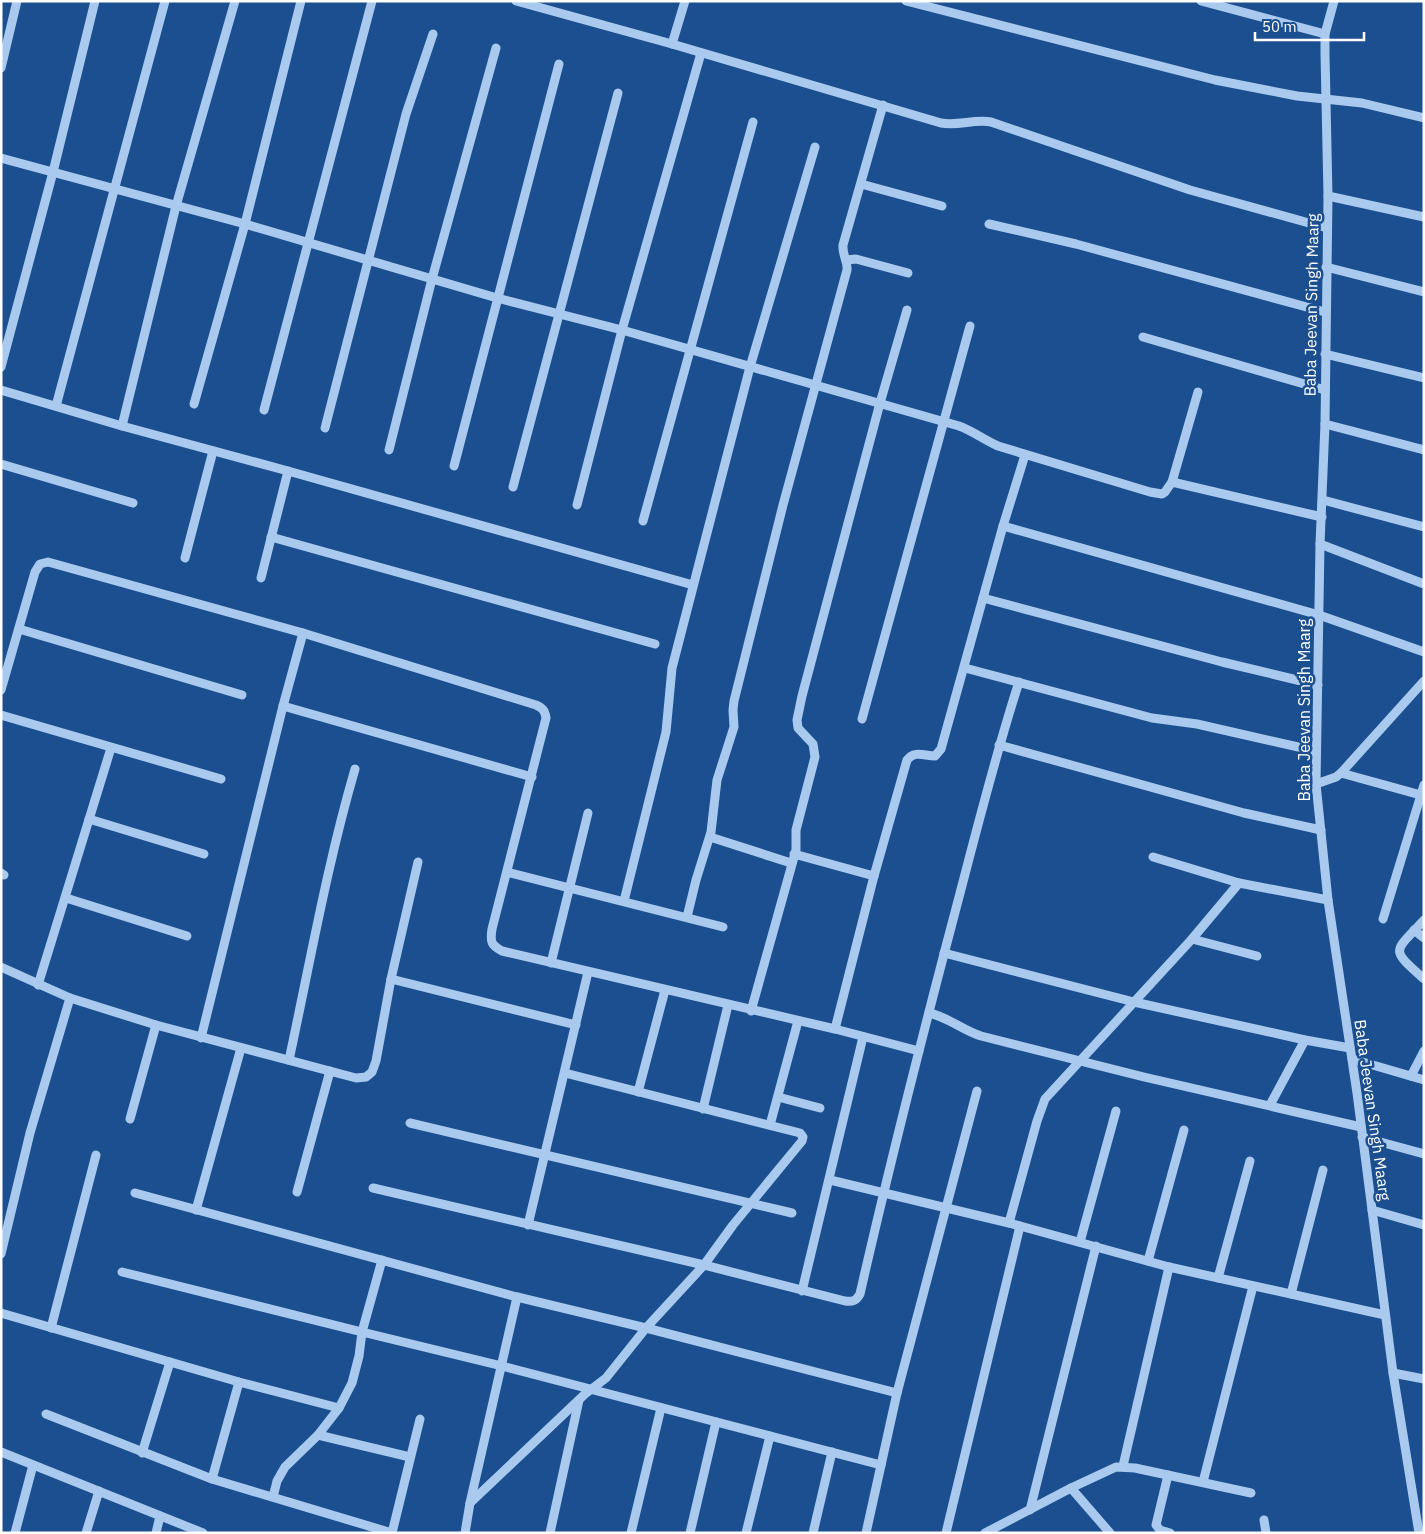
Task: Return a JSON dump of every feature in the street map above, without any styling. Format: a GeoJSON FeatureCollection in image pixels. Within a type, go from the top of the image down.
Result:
{"type":"FeatureCollection","features":[{"type":"Feature","properties":{"kind":"street"},"geometry":{"type":"LineString","coordinates":[[1,68],[17,1]]}},
{"type":"Feature","properties":{"kind":"street"},"geometry":{"type":"LineString","coordinates":[[1,367],[54,172],[96,1]]}},
{"type":"Feature","properties":{"kind":"street"},"geometry":{"type":"LineString","coordinates":[[56,406],[165,1]]}},
{"type":"Feature","properties":{"kind":"street"},"geometry":{"type":"LineString","coordinates":[[122,426],[176,206],[235,1]]}},
{"type":"Feature","properties":{"kind":"street"},"geometry":{"type":"LineString","coordinates":[[194,404],[245,224],[301,1]]}},
{"type":"Feature","properties":{"kind":"street"},"geometry":{"type":"LineString","coordinates":[[264,410],[372,1]]}},
{"type":"Feature","properties":{"kind":"street"},"geometry":{"type":"LineString","coordinates":[[516,1],[949,124],[956,125],[977,120],[991,122],[1190,190],[1327,228]]}},
{"type":"Feature","properties":{"kind":"street"},"geometry":{"type":"LineString","coordinates":[[672,44],[685,1]]}},
{"type":"Feature","properties":{"kind":"street"},"geometry":{"type":"LineString","coordinates":[[906,1],[1215,80],[1297,96],[1362,103],[1424,118]]}},
{"type":"Feature","properties":{"kind":"street"},"geometry":{"type":"LineString","coordinates":[[1201,1],[1325,34]]}},
{"type":"Feature","properties":{"kind":"street","name":"Baba Jeevan Singh Maarg"},"geometry":{"type":"LineString","coordinates":[[1334,1],[1325,34],[1328,196],[1325,424],[1320,544],[1316,784],[1328,900],[1352,1059],[1393,1373],[1421,1524],[1419,1533]]}},
{"type":"Feature","properties":{"kind":"street"},"geometry":{"type":"LineString","coordinates":[[325,428],[406,114],[432,34]]}},
{"type":"Feature","properties":{"kind":"street"},"geometry":{"type":"LineString","coordinates":[[389,450],[432,279],[496,48]]}},
{"type":"Feature","properties":{"kind":"street"},"geometry":{"type":"LineString","coordinates":[[578,505],[622,330],[701,53]]}},
{"type":"Feature","properties":{"kind":"street"},"geometry":{"type":"LineString","coordinates":[[454,466],[559,64]]}},
{"type":"Feature","properties":{"kind":"street"},"geometry":{"type":"LineString","coordinates":[[513,487],[618,93]]}},
{"type":"Feature","properties":{"kind":"street"},"geometry":{"type":"LineString","coordinates":[[687,918],[696,880],[710,837],[716,786],[734,726],[733,710],[739,681],[783,505],[847,270],[846,260],[843,255],[843,245],[883,106]]}},
{"type":"Feature","properties":{"kind":"street"},"geometry":{"type":"LineString","coordinates":[[643,521],[753,122]]}},
{"type":"Feature","properties":{"kind":"street"},"geometry":{"type":"LineString","coordinates":[[624,901],[666,732],[670,677],[693,585],[750,367],[815,147]]}},
{"type":"Feature","properties":{"kind":"street"},"geometry":{"type":"LineString","coordinates":[[1,158],[245,224],[497,298],[622,330],[943,421],[968,429],[988,442],[1025,455],[1157,493],[1165,492],[1172,482],[1198,392]]}},
{"type":"Feature","properties":{"kind":"street"},"geometry":{"type":"LineString","coordinates":[[861,184],[942,206]]}},
{"type":"Feature","properties":{"kind":"street"},"geometry":{"type":"LineString","coordinates":[[1328,196],[1424,217]]}},
{"type":"Feature","properties":{"kind":"street"},"geometry":{"type":"LineString","coordinates":[[989,224],[1086,247],[1326,312]]}},
{"type":"Feature","properties":{"kind":"street"},"geometry":{"type":"LineString","coordinates":[[846,260],[856,259],[908,273]]}},
{"type":"Feature","properties":{"kind":"street"},"geometry":{"type":"LineString","coordinates":[[1326,267],[1424,292]]}},
{"type":"Feature","properties":{"kind":"street"},"geometry":{"type":"LineString","coordinates":[[751,1011],[793,859],[796,845],[796,830],[815,757],[815,749],[810,739],[798,728],[797,720],[802,696],[880,403],[907,310]]}},
{"type":"Feature","properties":{"kind":"street"},"geometry":{"type":"LineString","coordinates":[[862,719],[970,326]]}},
{"type":"Feature","properties":{"kind":"street"},"geometry":{"type":"LineString","coordinates":[[1143,337],[1325,390]]}},
{"type":"Feature","properties":{"kind":"street"},"geometry":{"type":"LineString","coordinates":[[1325,354],[1424,378]]}},
{"type":"Feature","properties":{"kind":"street"},"geometry":{"type":"LineString","coordinates":[[1,390],[122,426],[693,585]]}},
{"type":"Feature","properties":{"kind":"street"},"geometry":{"type":"LineString","coordinates":[[1325,424],[1424,450]]}},
{"type":"Feature","properties":{"kind":"street"},"geometry":{"type":"LineString","coordinates":[[185,558],[213,450]]}},
{"type":"Feature","properties":{"kind":"street"},"geometry":{"type":"LineString","coordinates":[[835,1030],[874,876],[907,760],[911,755],[915,754],[934,756],[941,749],[1003,526],[1025,455]]}},
{"type":"Feature","properties":{"kind":"street"},"geometry":{"type":"LineString","coordinates":[[1,464],[133,503]]}},
{"type":"Feature","properties":{"kind":"street"},"geometry":{"type":"LineString","coordinates":[[261,578],[288,471]]}},
{"type":"Feature","properties":{"kind":"street"},"geometry":{"type":"LineString","coordinates":[[1172,482],[1322,517]]}},
{"type":"Feature","properties":{"kind":"street"},"geometry":{"type":"LineString","coordinates":[[1322,500],[1424,527]]}},
{"type":"Feature","properties":{"kind":"street"},"geometry":{"type":"LineString","coordinates":[[1003,526],[1319,615],[1424,652]]}},
{"type":"Feature","properties":{"kind":"street"},"geometry":{"type":"LineString","coordinates":[[272,537],[655,644]]}},
{"type":"Feature","properties":{"kind":"street"},"geometry":{"type":"LineString","coordinates":[[1320,544],[1424,584]]}},
{"type":"Feature","properties":{"kind":"street"},"geometry":{"type":"LineString","coordinates":[[1,690],[35,572],[40,564],[48,562],[303,633],[542,708],[546,718],[490,940],[493,947],[502,952],[919,1051]]}},
{"type":"Feature","properties":{"kind":"street"},"geometry":{"type":"LineString","coordinates":[[984,598],[1222,662],[1318,685]]}},
{"type":"Feature","properties":{"kind":"street"},"geometry":{"type":"LineString","coordinates":[[19,629],[242,695]]}},
{"type":"Feature","properties":{"kind":"street"},"geometry":{"type":"LineString","coordinates":[[201,1038],[283,706],[303,633]]}},
{"type":"Feature","properties":{"kind":"street"},"geometry":{"type":"LineString","coordinates":[[965,668],[1152,718],[1196,724],[1316,751]]}},
{"type":"Feature","properties":{"kind":"street"},"geometry":{"type":"LineString","coordinates":[[1316,784],[1336,777],[1341,773],[1424,681]]}},
{"type":"Feature","properties":{"kind":"street"},"geometry":{"type":"LineString","coordinates":[[373,1188],[704,1265],[845,1301],[852,1302],[857,1300],[944,953],[999,745],[1019,682]]}},
{"type":"Feature","properties":{"kind":"street"},"geometry":{"type":"LineString","coordinates":[[283,706],[532,777]]}},
{"type":"Feature","properties":{"kind":"street"},"geometry":{"type":"LineString","coordinates":[[1,715],[221,778]]}},
{"type":"Feature","properties":{"kind":"street"},"geometry":{"type":"LineString","coordinates":[[999,745],[1244,813],[1321,830]]}},
{"type":"Feature","properties":{"kind":"street"},"geometry":{"type":"LineString","coordinates":[[38,985],[111,748]]}},
{"type":"Feature","properties":{"kind":"street"},"geometry":{"type":"LineString","coordinates":[[289,1060],[338,827],[355,769]]}},
{"type":"Feature","properties":{"kind":"street"},"geometry":{"type":"LineString","coordinates":[[1341,773],[1422,796]]}},
{"type":"Feature","properties":{"kind":"street"},"geometry":{"type":"LineString","coordinates":[[1383,919],[1424,785]]}},
{"type":"Feature","properties":{"kind":"street"},"geometry":{"type":"LineString","coordinates":[[551,963],[588,813]]}},
{"type":"Feature","properties":{"kind":"street"},"geometry":{"type":"LineString","coordinates":[[89,819],[204,854]]}},
{"type":"Feature","properties":{"kind":"street"},"geometry":{"type":"LineString","coordinates":[[710,837],[793,859],[874,876]]}},
{"type":"Feature","properties":{"kind":"street"},"geometry":{"type":"LineString","coordinates":[[1153,857],[1239,883],[1328,900]]}},
{"type":"Feature","properties":{"kind":"street"},"geometry":{"type":"LineString","coordinates":[[1,967],[70,998],[156,1025],[356,1078],[366,1077],[372,1072],[376,1061],[391,980],[418,862]]}},
{"type":"Feature","properties":{"kind":"street"},"geometry":{"type":"LineString","coordinates":[[507,872],[723,927]]}},
{"type":"Feature","properties":{"kind":"street"},"geometry":{"type":"LineString","coordinates":[[1009,1223],[1040,1110],[1052,1090],[1192,939],[1239,883]]}},
{"type":"Feature","properties":{"kind":"street"},"geometry":{"type":"LineString","coordinates":[[66,898],[187,936]]}},
{"type":"Feature","properties":{"kind":"street"},"geometry":{"type":"LineString","coordinates":[[1424,920],[1401,945],[1398,951],[1399,956],[1424,979]]}},
{"type":"Feature","properties":{"kind":"street"},"geometry":{"type":"LineString","coordinates":[[1414,930],[1424,938]]}},
{"type":"Feature","properties":{"kind":"street"},"geometry":{"type":"LineString","coordinates":[[1192,939],[1257,956]]}},
{"type":"Feature","properties":{"kind":"street"},"geometry":{"type":"LineString","coordinates":[[944,953],[1134,1002],[1305,1040],[1350,1048]]}},
{"type":"Feature","properties":{"kind":"street"},"geometry":{"type":"LineString","coordinates":[[528,1225],[588,972]]}},
{"type":"Feature","properties":{"kind":"street"},"geometry":{"type":"LineString","coordinates":[[391,980],[576,1025]]}},
{"type":"Feature","properties":{"kind":"street"},"geometry":{"type":"LineString","coordinates":[[638,1092],[665,990]]}},
{"type":"Feature","properties":{"kind":"street"},"geometry":{"type":"LineString","coordinates":[[1,1254],[30,1133],[70,998]]}},
{"type":"Feature","properties":{"kind":"street"},"geometry":{"type":"LineString","coordinates":[[702,1109],[728,1006]]}},
{"type":"Feature","properties":{"kind":"street"},"geometry":{"type":"LineString","coordinates":[[929,1013],[941,1016],[972,1033],[1144,1077],[1270,1105],[1361,1128]]}},
{"type":"Feature","properties":{"kind":"street"},"geometry":{"type":"LineString","coordinates":[[770,1125],[798,1021]]}},
{"type":"Feature","properties":{"kind":"street"},"geometry":{"type":"LineString","coordinates":[[130,1119],[156,1025]]}},
{"type":"Feature","properties":{"kind":"street"},"geometry":{"type":"LineString","coordinates":[[802,1291],[863,1037]]}},
{"type":"Feature","properties":{"kind":"street"},"geometry":{"type":"LineString","coordinates":[[1270,1105],[1305,1040]]}},
{"type":"Feature","properties":{"kind":"street"},"geometry":{"type":"LineString","coordinates":[[196,1210],[241,1048]]}},
{"type":"Feature","properties":{"kind":"street"},"geometry":{"type":"LineString","coordinates":[[1411,1076],[1424,1051]]}},
{"type":"Feature","properties":{"kind":"street"},"geometry":{"type":"LineString","coordinates":[[1352,1059],[1424,1080]]}},
{"type":"Feature","properties":{"kind":"street"},"geometry":{"type":"LineString","coordinates":[[297,1192],[330,1071]]}},
{"type":"Feature","properties":{"kind":"street"},"geometry":{"type":"LineString","coordinates":[[470,1504],[579,1400],[606,1378],[646,1328],[704,1265],[750,1204],[802,1141],[803,1137],[800,1133],[565,1073]]}},
{"type":"Feature","properties":{"kind":"street"},"geometry":{"type":"LineString","coordinates":[[866,1533],[897,1394],[977,1091]]}},
{"type":"Feature","properties":{"kind":"street"},"geometry":{"type":"LineString","coordinates":[[778,1097],[820,1108]]}},
{"type":"Feature","properties":{"kind":"street"},"geometry":{"type":"LineString","coordinates":[[1080,1242],[1116,1111]]}},
{"type":"Feature","properties":{"kind":"street"},"geometry":{"type":"LineString","coordinates":[[410,1123],[792,1213]]}},
{"type":"Feature","properties":{"kind":"street"},"geometry":{"type":"LineString","coordinates":[[1148,1261],[1184,1130]]}},
{"type":"Feature","properties":{"kind":"street"},"geometry":{"type":"LineString","coordinates":[[1362,1137],[1424,1154]]}},
{"type":"Feature","properties":{"kind":"street"},"geometry":{"type":"LineString","coordinates":[[51,1328],[96,1155]]}},
{"type":"Feature","properties":{"kind":"street"},"geometry":{"type":"LineString","coordinates":[[1218,1278],[1250,1162]]}},
{"type":"Feature","properties":{"kind":"street"},"geometry":{"type":"LineString","coordinates":[[1291,1294],[1323,1170]]}},
{"type":"Feature","properties":{"kind":"street"},"geometry":{"type":"LineString","coordinates":[[830,1180],[1009,1223],[1169,1267],[1386,1315]]}},
{"type":"Feature","properties":{"kind":"street"},"geometry":{"type":"LineString","coordinates":[[135,1194],[517,1297],[646,1328],[897,1394]]}},
{"type":"Feature","properties":{"kind":"street"},"geometry":{"type":"LineString","coordinates":[[1372,1210],[1424,1225]]}},
{"type":"Feature","properties":{"kind":"street"},"geometry":{"type":"LineString","coordinates":[[946,1533],[1020,1226]]}},
{"type":"Feature","properties":{"kind":"street"},"geometry":{"type":"LineString","coordinates":[[1030,1510],[1096,1246]]}},
{"type":"Feature","properties":{"kind":"street"},"geometry":{"type":"LineString","coordinates":[[273,1497],[277,1481],[285,1467],[318,1435],[340,1408],[352,1383],[359,1356],[362,1332],[382,1260]]}},
{"type":"Feature","properties":{"kind":"street"},"geometry":{"type":"LineString","coordinates":[[1123,1466],[1169,1267]]}},
{"type":"Feature","properties":{"kind":"street"},"geometry":{"type":"LineString","coordinates":[[122,1272],[502,1366],[881,1465]]}},
{"type":"Feature","properties":{"kind":"street"},"geometry":{"type":"LineString","coordinates":[[1202,1482],[1252,1286]]}},
{"type":"Feature","properties":{"kind":"street"},"geometry":{"type":"LineString","coordinates":[[465,1533],[517,1297]]}},
{"type":"Feature","properties":{"kind":"street"},"geometry":{"type":"LineString","coordinates":[[1,1314],[239,1382],[340,1408]]}},
{"type":"Feature","properties":{"kind":"street"},"geometry":{"type":"LineString","coordinates":[[142,1453],[170,1362]]}},
{"type":"Feature","properties":{"kind":"street"},"geometry":{"type":"LineString","coordinates":[[1393,1373],[1424,1378]]}},
{"type":"Feature","properties":{"kind":"street"},"geometry":{"type":"LineString","coordinates":[[212,1480],[239,1382]]}},
{"type":"Feature","properties":{"kind":"street"},"geometry":{"type":"LineString","coordinates":[[550,1533],[579,1400]]}},
{"type":"Feature","properties":{"kind":"street"},"geometry":{"type":"LineString","coordinates":[[631,1533],[661,1408]]}},
{"type":"Feature","properties":{"kind":"street"},"geometry":{"type":"LineString","coordinates":[[46,1414],[212,1480],[392,1533],[420,1419]]}},
{"type":"Feature","properties":{"kind":"street"},"geometry":{"type":"LineString","coordinates":[[690,1533],[716,1422]]}},
{"type":"Feature","properties":{"kind":"street"},"geometry":{"type":"LineString","coordinates":[[318,1435],[410,1457]]}},
{"type":"Feature","properties":{"kind":"street"},"geometry":{"type":"LineString","coordinates":[[746,1533],[770,1436]]}},
{"type":"Feature","properties":{"kind":"street"},"geometry":{"type":"LineString","coordinates":[[1,1452],[203,1533]]}},
{"type":"Feature","properties":{"kind":"street"},"geometry":{"type":"LineString","coordinates":[[813,1533],[832,1452]]}},
{"type":"Feature","properties":{"kind":"street"},"geometry":{"type":"LineString","coordinates":[[15,1533],[33,1465]]}},
{"type":"Feature","properties":{"kind":"street"},"geometry":{"type":"LineString","coordinates":[[985,1533],[1116,1467],[1123,1466],[1251,1492]]}},
{"type":"Feature","properties":{"kind":"street"},"geometry":{"type":"LineString","coordinates":[[1168,1475],[1156,1525],[1160,1530],[1170,1533]]}},
{"type":"Feature","properties":{"kind":"street"},"geometry":{"type":"LineString","coordinates":[[1071,1488],[1104,1531]]}},
{"type":"Feature","properties":{"kind":"street"},"geometry":{"type":"LineString","coordinates":[[86,1533],[99,1491]]}},
{"type":"Feature","properties":{"kind":"street"},"geometry":{"type":"LineString","coordinates":[[156,1533],[160,1516]]}},
{"type":"Feature","properties":{"kind":"street"},"geometry":{"type":"LineString","coordinates":[[1264,1520],[1266,1533]]}}]}
